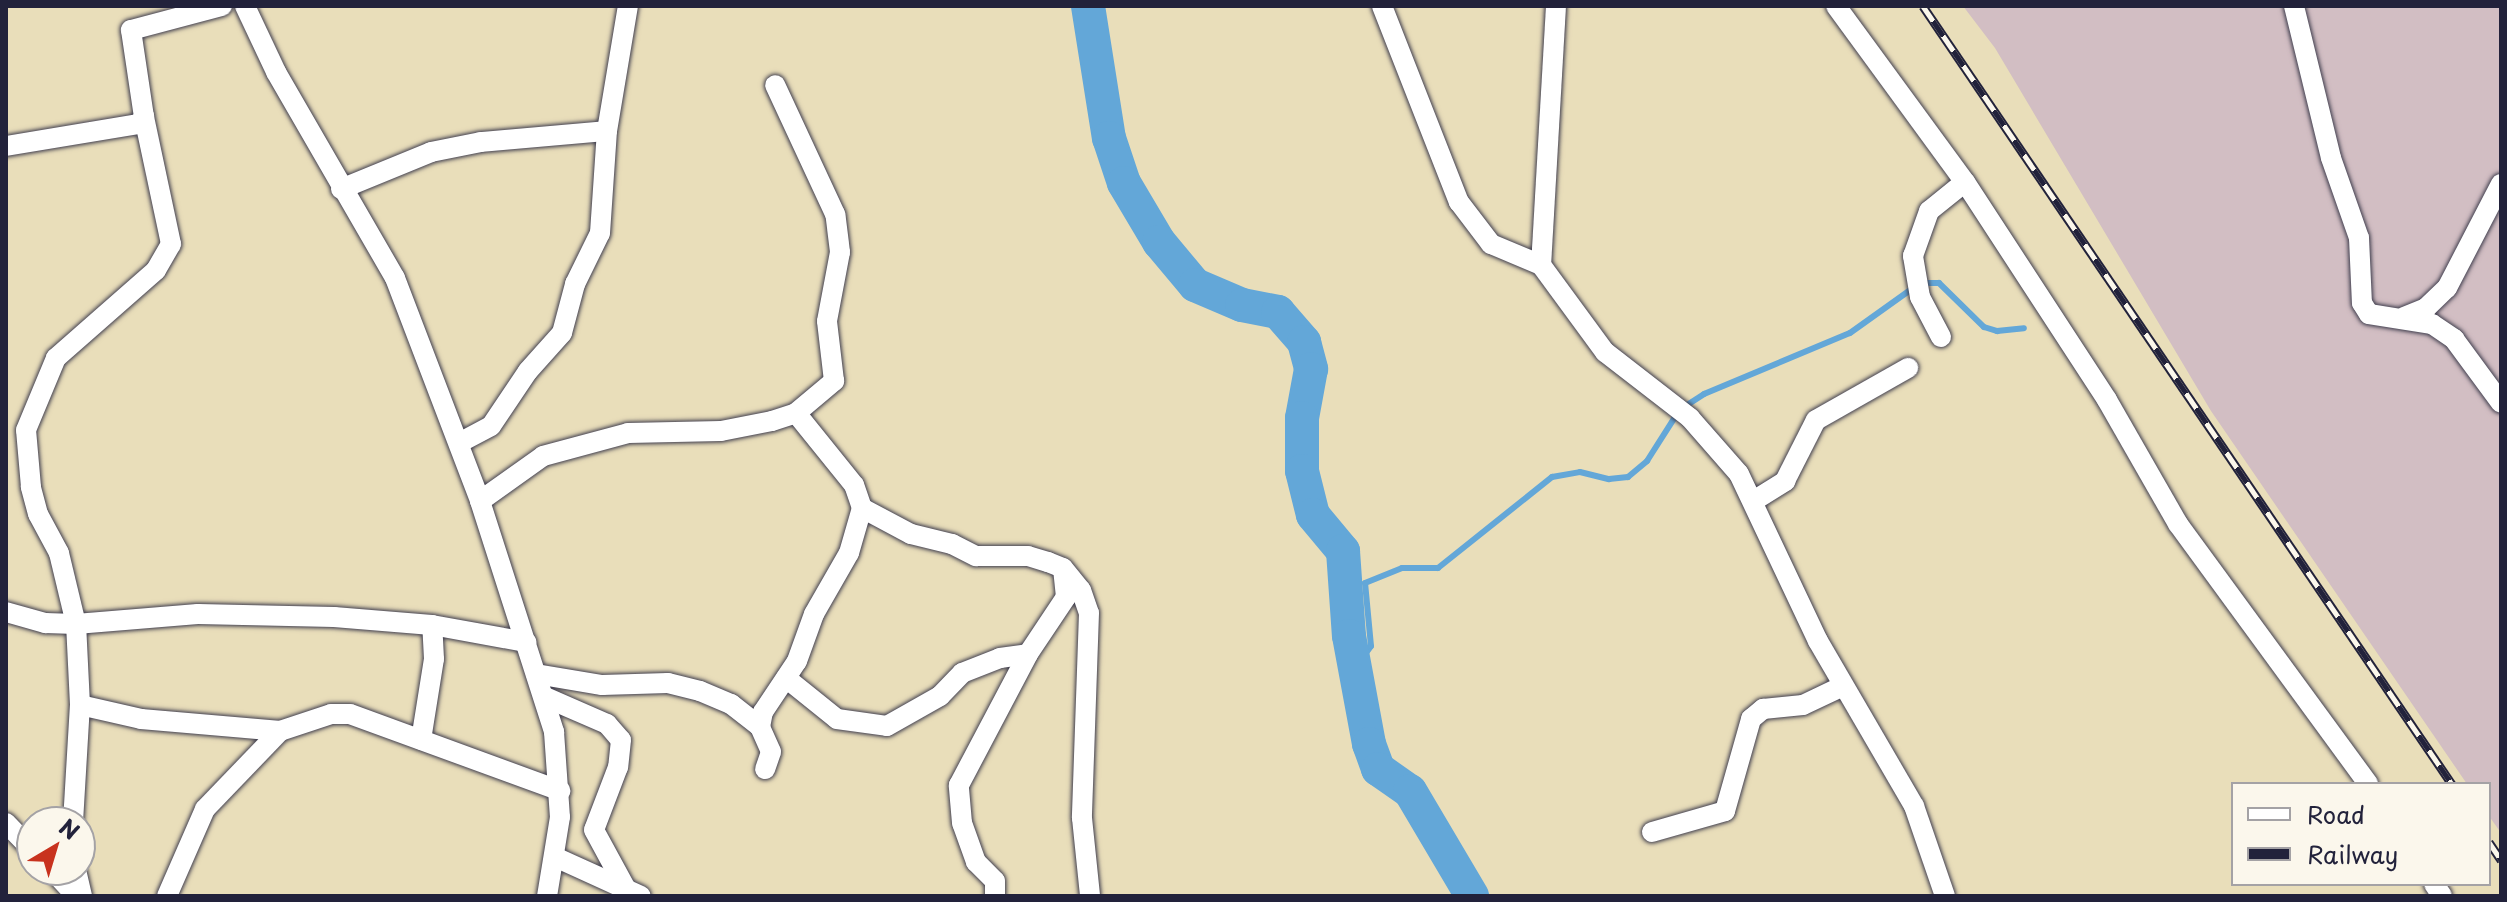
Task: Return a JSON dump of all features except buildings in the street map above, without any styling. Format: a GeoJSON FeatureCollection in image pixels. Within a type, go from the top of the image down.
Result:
{"type":"FeatureCollection","features":[{"type":"Feature","properties":{"kind":"street"},"geometry":{"type":"LineString","coordinates":[[74,806],[80,705],[76,624],[59,553],[38,514],[26,430],[56,358],[156,270],[171,244],[144,117],[131,30],[222,6]]}},
{"type":"Feature","properties":{"kind":"street"},"geometry":{"type":"LineString","coordinates":[[245,6],[341,189],[395,278],[480,501],[545,697],[560,791],[555,857],[547,896]]}},
{"type":"Feature","properties":{"kind":"street"},"geometry":{"type":"LineString","coordinates":[[459,443],[491,426],[528,371],[562,333],[566,307],[600,233],[607,131],[628,6]]}},
{"type":"Feature","properties":{"kind":"street"},"geometry":{"type":"LineString","coordinates":[[1382,6],[1470,221],[1491,244],[1541,265],[1605,352],[1690,418],[1755,500],[1843,686],[1914,806],[1945,896]]}},
{"type":"Feature","properties":{"kind":"street"},"geometry":{"type":"LineString","coordinates":[[1541,265],[1556,6]]}},
{"type":"Feature","properties":{"kind":"street"},"geometry":{"type":"LineString","coordinates":[[1836,6],[1965,182],[2107,400],[2178,524],[2367,782]]}},
{"type":"Feature","properties":{"kind":"street"},"geometry":{"type":"LineString","coordinates":[[2294,6],[2331,158],[2359,238],[2362,303],[2380,318],[2404,317],[2432,324],[2454,339],[2501,403]]}},
{"type":"Feature","properties":{"kind":"street"},"geometry":{"type":"LineString","coordinates":[[480,501],[543,456],[588,441],[628,433],[721,431],[796,413],[836,373],[828,349],[827,321],[840,252],[835,214],[775,85]]}},
{"type":"Feature","properties":{"kind":"street"},"geometry":{"type":"LineString","coordinates":[[6,146],[132,128],[144,117]]}},
{"type":"Feature","properties":{"kind":"street"},"geometry":{"type":"LineString","coordinates":[[341,189],[386,167],[443,150],[607,131]]}},
{"type":"Feature","properties":{"kind":"street"},"geometry":{"type":"LineString","coordinates":[[1941,337],[1920,297],[1913,256],[1929,211],[1965,182]]}},
{"type":"Feature","properties":{"kind":"street"},"geometry":{"type":"LineString","coordinates":[[2404,317],[2426,308],[2447,288],[2501,184]]}},
{"type":"Feature","properties":{"kind":"street"},"geometry":{"type":"LineString","coordinates":[[1755,500],[1785,481],[1816,420],[1908,368]]}},
{"type":"Feature","properties":{"kind":"street"},"geometry":{"type":"LineString","coordinates":[[760,727],[763,712],[786,678],[814,614],[849,553],[862,508],[854,485],[796,413]]}},
{"type":"Feature","properties":{"kind":"street"},"geometry":{"type":"LineString","coordinates":[[862,508],[911,534],[952,544],[976,556],[1028,556],[1063,568],[1081,590],[1089,613],[1082,818],[1090,896]]}},
{"type":"Feature","properties":{"kind":"street"},"geometry":{"type":"LineString","coordinates":[[995,896],[995,881],[976,862],[962,823],[959,785],[1028,654],[1066,597],[1063,568]]}},
{"type":"Feature","properties":{"kind":"street"},"geometry":{"type":"LineString","coordinates":[[6,612],[45,623],[76,624],[149,616],[254,614],[432,625],[526,642]]}},
{"type":"Feature","properties":{"kind":"street"},"geometry":{"type":"LineString","coordinates":[[421,740],[434,659],[432,625]]}},
{"type":"Feature","properties":{"kind":"street"},"geometry":{"type":"LineString","coordinates":[[786,678],[837,719],[887,726],[940,696],[962,673],[1000,658],[1028,654]]}},
{"type":"Feature","properties":{"kind":"street"},"geometry":{"type":"LineString","coordinates":[[536,674],[602,685],[668,683],[700,691],[731,704],[760,727],[771,752],[765,769]]}},
{"type":"Feature","properties":{"kind":"street"},"geometry":{"type":"LineString","coordinates":[[1652,832],[1725,811],[1751,719],[1763,709],[1803,705],[1843,686]]}},
{"type":"Feature","properties":{"kind":"street"},"geometry":{"type":"LineString","coordinates":[[545,697],[607,724],[621,740],[618,767],[594,830],[633,892]]}},
{"type":"Feature","properties":{"kind":"street"},"geometry":{"type":"LineString","coordinates":[[80,705],[141,719],[280,731],[331,714],[350,714],[560,791]]}},
{"type":"Feature","properties":{"kind":"street"},"geometry":{"type":"LineString","coordinates":[[167,896],[205,809],[280,731]]}},
{"type":"Feature","properties":{"kind":"street"},"geometry":{"type":"LineString","coordinates":[[555,857],[633,892]]}},
{"type":"Feature","properties":{"kind":"shaded area"},"geometry":{"type":"Polygon","coordinates":[[[1963,6],[2501,6],[2501,833],[2491,819],[2491,782],[2466,782],[2211,411],[1995,48],[1963,6]]]}},
{"type":"Feature","properties":{"kind":"waterway"},"geometry":{"type":"LineString","coordinates":[[1088,6],[1109,138],[1124,183],[1159,242],[1195,285],[1242,305],[1278,312],[1304,342],[1311,369],[1302,418],[1302,471],[1313,515],[1343,551],[1349,636],[1369,744],[1378,769],[1410,791],[1472,896]]}},
{"type":"Feature","properties":{"kind":"waterway"},"geometry":{"type":"LineString","coordinates":[[1923,283],[1939,283],[1984,327],[1997,331],[2024,328]]}},
{"type":"Feature","properties":{"kind":"waterway"},"geometry":{"type":"LineString","coordinates":[[1684,407],[1704,394],[1850,333],[1913,288]]}},
{"type":"Feature","properties":{"kind":"waterway"},"geometry":{"type":"LineString","coordinates":[[1355,668],[1371,646],[1365,583],[1402,568],[1438,568],[1552,477],[1580,472],[1609,479],[1628,477],[1647,461],[1675,417]]}},
{"type":"Feature","properties":{"kind":"railway"},"geometry":{"type":"LineString","coordinates":[[1923,6],[2451,782]]}},
{"type":"Feature","properties":{"kind":"railway"},"geometry":{"type":"LineString","coordinates":[[2491,845],[2501,860]]}}]}
